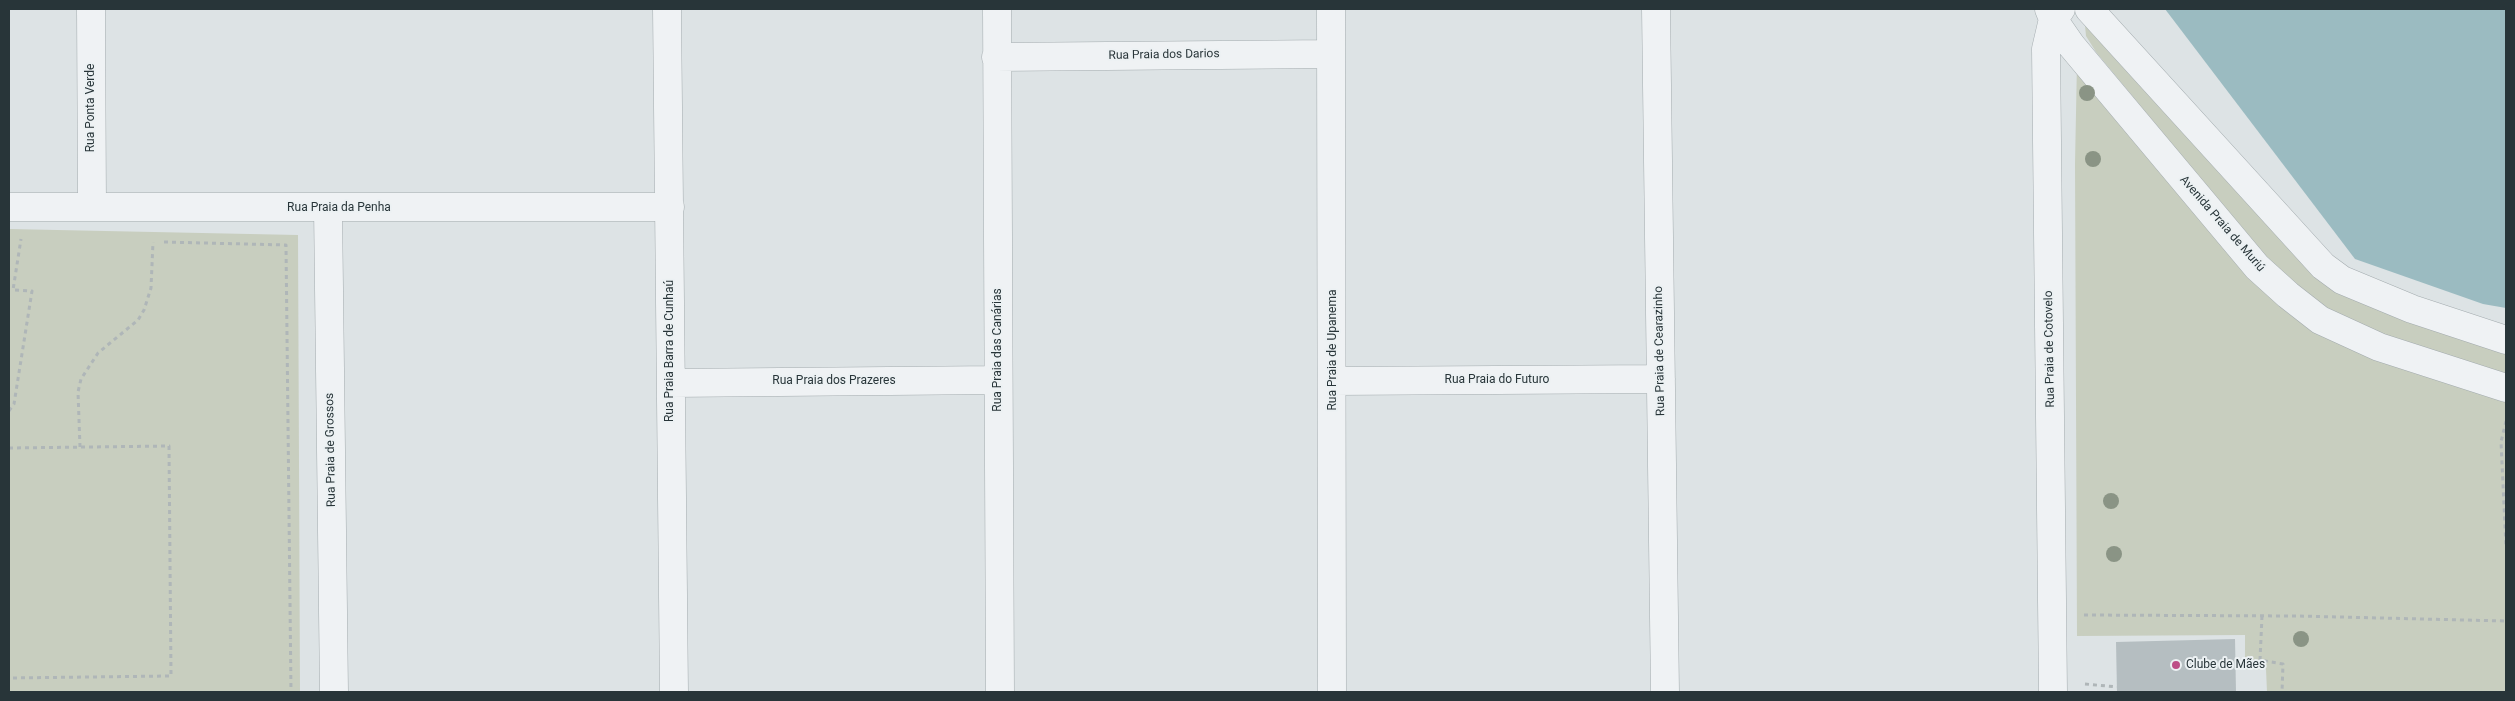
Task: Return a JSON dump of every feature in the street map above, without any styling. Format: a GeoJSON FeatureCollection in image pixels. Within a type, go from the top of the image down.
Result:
{"type":"FeatureCollection","features":[{"type":"Feature","properties":{"kind":"street","name":"Rua Ponta Verde"},"geometry":{"type":"LineString","coordinates":[[91,9],[92,207]]}},
{"type":"Feature","properties":{"kind":"street","name":"Rua Praia Barra de Cunhaú"},"geometry":{"type":"LineString","coordinates":[[668,9],[674,692]]}},
{"type":"Feature","properties":{"kind":"street","name":"Rua Praia das Canárias"},"geometry":{"type":"LineString","coordinates":[[997,9],[1000,692]]}},
{"type":"Feature","properties":{"kind":"street","name":"Rua Praia de Upanema"},"geometry":{"type":"LineString","coordinates":[[1331,9],[1332,692]]}},
{"type":"Feature","properties":{"kind":"street","name":"Rua Praia de Cearazinho"},"geometry":{"type":"LineString","coordinates":[[1656,9],[1665,692]]}},
{"type":"Feature","properties":{"kind":"street"},"geometry":{"type":"LineString","coordinates":[[2089,9],[2323,266],[2342,280],[2403,306],[2506,340]]}},
{"type":"Feature","properties":{"kind":"street","name":"Avenida Praia de Muriú"},"geometry":{"type":"LineString","coordinates":[[2054,12],[2071,45],[2257,267],[2288,296],[2320,320],[2379,347],[2506,388]]}},
{"type":"Feature","properties":{"kind":"street","name":"Rua Praia de Cotovelo"},"geometry":{"type":"LineString","coordinates":[[2053,692],[2054,616],[2046,49],[2054,12]]}},
{"type":"Feature","properties":{"kind":"street","name":"Rua Praia dos Darios"},"geometry":{"type":"LineString","coordinates":[[996,57],[1331,54]]}},
{"type":"Feature","properties":{"kind":"street","name":"Rua Praia da Penha"},"geometry":{"type":"LineString","coordinates":[[9,207],[670,207]]}},
{"type":"Feature","properties":{"kind":"street","name":"Rua Praia de Grossos"},"geometry":{"type":"LineString","coordinates":[[328,208],[334,692]]}},
{"type":"Feature","properties":{"kind":"street","name":"Rua Praia dos Prazeres"},"geometry":{"type":"LineString","coordinates":[[670,383],[998,380]]}},
{"type":"Feature","properties":{"kind":"street","name":"Rua Praia do Futuro"},"geometry":{"type":"LineString","coordinates":[[1333,381],[1660,380]]}},
{"type":"Feature","properties":{"kind":"path"},"geometry":{"type":"LineString","coordinates":[[9,411],[14,404],[20,353],[32,291],[13,290],[22,239]]}},
{"type":"Feature","properties":{"kind":"path"},"geometry":{"type":"LineString","coordinates":[[80,447],[78,392],[81,379],[98,353],[138,320],[144,310],[151,288],[153,242]]}},
{"type":"Feature","properties":{"kind":"path"},"geometry":{"type":"LineString","coordinates":[[286,246],[291,692]]}},
{"type":"Feature","properties":{"kind":"path"},"geometry":{"type":"LineString","coordinates":[[2506,417],[2501,447],[2506,547]]}},
{"type":"Feature","properties":{"kind":"path"},"geometry":{"type":"LineString","coordinates":[[9,448],[169,446],[171,676],[9,678]]}},
{"type":"Feature","properties":{"kind":"path"},"geometry":{"type":"LineString","coordinates":[[2054,616],[2262,616],[2506,621]]}},
{"type":"Feature","properties":{"kind":"path"},"geometry":{"type":"LineString","coordinates":[[2262,616],[2260,660],[2283,664],[2282,692]]}},
{"type":"Feature","properties":{"kind":"path"},"geometry":{"type":"LineString","coordinates":[[2091,684],[2117,687]]}},
{"type":"Feature","properties":{"kind":"green space"},"geometry":{"type":"Polygon","coordinates":[[[2089,21],[2274,231],[2506,352],[2506,375],[2456,362],[2333,316],[2288,285],[2096,52],[2086,36],[2085,25],[2089,21]]]}},
{"type":"Feature","properties":{"kind":"green space"},"geometry":{"type":"Polygon","coordinates":[[[2077,62],[2226,248],[2262,290],[2288,313],[2328,338],[2368,357],[2506,402],[2506,692],[2267,692],[2266,669],[2245,670],[2245,635],[2077,636],[2075,164],[2077,62]]]}},
{"type":"Feature","properties":{"kind":"green space"},"geometry":{"type":"Polygon","coordinates":[[[9,229],[298,235],[300,692],[9,692],[9,229]]]}},
{"type":"Feature","properties":{"kind":"water"},"geometry":{"type":"Polygon","coordinates":[[[2165,9],[2506,9],[2506,308],[2483,304],[2355,259],[2165,9]]]}},
{"type":"Feature","properties":{"kind":"building","name":"Clube de Mães"},"geometry":{"type":"Polygon","coordinates":[[[2235,639],[2236,692],[2117,692],[2116,642],[2235,639]]]}},
{"type":"Feature","properties":{"kind":"place","name":"Clube de Mães"},"geometry":{"type":"Point","coordinates":[2176,665]}}]}
